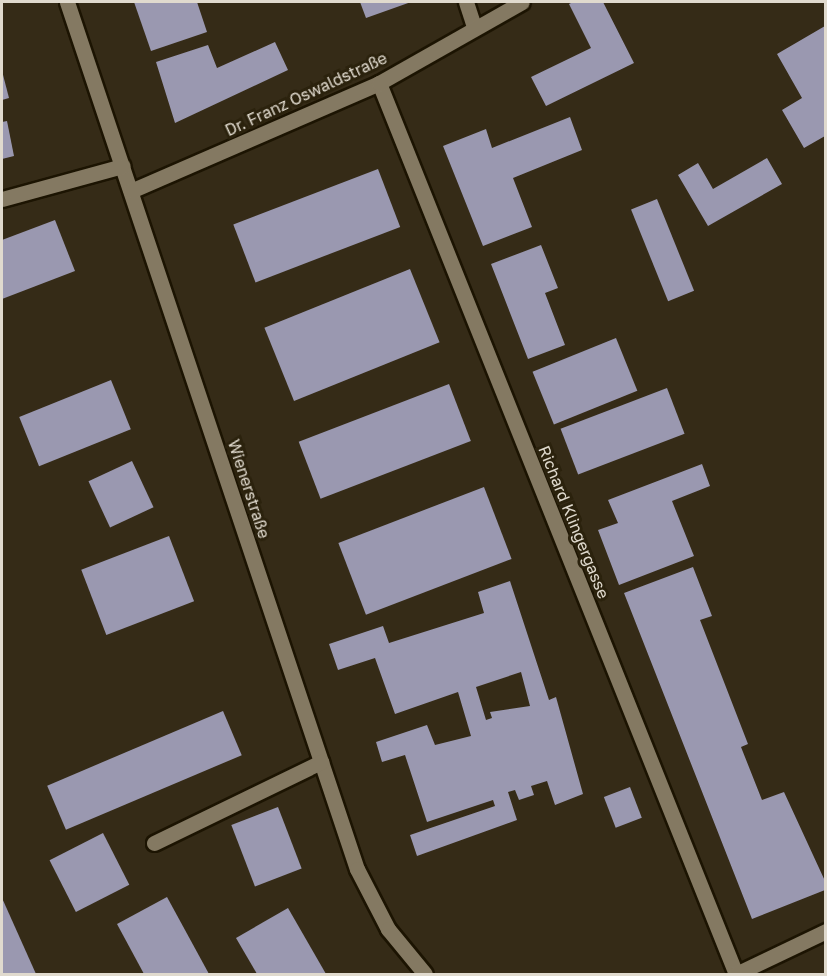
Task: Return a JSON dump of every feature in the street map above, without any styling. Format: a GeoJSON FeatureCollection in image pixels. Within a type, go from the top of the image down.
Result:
{"type":"FeatureCollection","features":[{"type":"Feature","properties":{"kind":"street","name":"Wienerstraße"},"geometry":{"type":"LineString","coordinates":[[67,2],[357,869],[388,929],[425,975]]}},
{"type":"Feature","properties":{"kind":"street"},"geometry":{"type":"LineString","coordinates":[[466,2],[474,26]]}},
{"type":"Feature","properties":{"kind":"street","name":"Dr. Franz Oswaldstraße"},"geometry":{"type":"LineString","coordinates":[[131,191],[379,83],[474,26],[522,2]]}},
{"type":"Feature","properties":{"kind":"street","name":"Richard Klingergasse"},"geometry":{"type":"LineString","coordinates":[[379,83],[736,974]]}},
{"type":"Feature","properties":{"kind":"street"},"geometry":{"type":"LineString","coordinates":[[2,199],[123,166]]}},
{"type":"Feature","properties":{"kind":"street"},"geometry":{"type":"LineString","coordinates":[[154,843],[321,762]]}},
{"type":"Feature","properties":{"kind":"street"},"geometry":{"type":"LineString","coordinates":[[736,974],[825,931]]}},
{"type":"Feature","properties":{"kind":"building"},"geometry":{"type":"Polygon","coordinates":[[[134,2],[197,2],[207,32],[151,51],[134,2]]]}},
{"type":"Feature","properties":{"kind":"building"},"geometry":{"type":"Polygon","coordinates":[[[360,2],[411,2],[366,18],[360,2]]]}},
{"type":"Feature","properties":{"kind":"building"},"geometry":{"type":"Polygon","coordinates":[[[603,2],[634,63],[546,106],[531,77],[591,48],[569,4],[603,2]]]}},
{"type":"Feature","properties":{"kind":"building"},"geometry":{"type":"Polygon","coordinates":[[[825,26],[825,136],[804,148],[782,110],[802,98],[777,54],[825,26]]]}},
{"type":"Feature","properties":{"kind":"building"},"geometry":{"type":"Polygon","coordinates":[[[275,42],[288,70],[175,123],[156,62],[208,45],[217,68],[275,42]]]}},
{"type":"Feature","properties":{"kind":"building"},"geometry":{"type":"Polygon","coordinates":[[[2,71],[9,98],[2,100],[2,71]]]}},
{"type":"Feature","properties":{"kind":"building"},"geometry":{"type":"Polygon","coordinates":[[[570,117],[582,150],[513,178],[532,227],[483,246],[443,146],[486,129],[492,148],[570,117]]]}},
{"type":"Feature","properties":{"kind":"building"},"geometry":{"type":"Polygon","coordinates":[[[7,121],[14,156],[2,159],[2,122],[7,121]]]}},
{"type":"Feature","properties":{"kind":"building"},"geometry":{"type":"Polygon","coordinates":[[[767,158],[782,184],[708,226],[678,175],[698,163],[713,189],[767,158]]]}},
{"type":"Feature","properties":{"kind":"building"},"geometry":{"type":"Polygon","coordinates":[[[378,169],[400,227],[256,282],[233,225],[378,169]]]}},
{"type":"Feature","properties":{"kind":"building"},"geometry":{"type":"Polygon","coordinates":[[[657,199],[694,291],[668,301],[631,209],[657,199]]]}},
{"type":"Feature","properties":{"kind":"building"},"geometry":{"type":"Polygon","coordinates":[[[55,220],[75,271],[2,299],[2,240],[55,220]]]}},
{"type":"Feature","properties":{"kind":"building"},"geometry":{"type":"Polygon","coordinates":[[[541,245],[558,288],[545,293],[565,345],[528,359],[491,264],[541,245]]]}},
{"type":"Feature","properties":{"kind":"building"},"geometry":{"type":"Polygon","coordinates":[[[410,269],[440,342],[294,401],[264,328],[410,269]]]}},
{"type":"Feature","properties":{"kind":"building"},"geometry":{"type":"Polygon","coordinates":[[[616,338],[637,391],[554,425],[533,372],[616,338]]]}},
{"type":"Feature","properties":{"kind":"building"},"geometry":{"type":"Polygon","coordinates":[[[111,380],[131,429],[39,466],[19,417],[111,380]]]}},
{"type":"Feature","properties":{"kind":"building"},"geometry":{"type":"Polygon","coordinates":[[[449,384],[471,441],[321,499],[299,442],[449,384]]]}},
{"type":"Feature","properties":{"kind":"building"},"geometry":{"type":"Polygon","coordinates":[[[667,388],[685,434],[578,475],[561,429],[667,388]]]}},
{"type":"Feature","properties":{"kind":"building"},"geometry":{"type":"Polygon","coordinates":[[[132,461],[154,507],[110,528],[88,481],[132,461]]]}},
{"type":"Feature","properties":{"kind":"building"},"geometry":{"type":"Polygon","coordinates":[[[702,464],[710,486],[672,501],[694,556],[619,585],[598,530],[618,523],[608,500],[702,464]]]}},
{"type":"Feature","properties":{"kind":"building"},"geometry":{"type":"Polygon","coordinates":[[[484,487],[512,559],[366,615],[338,543],[484,487]]]}},
{"type":"Feature","properties":{"kind":"building"},"geometry":{"type":"Polygon","coordinates":[[[169,536],[194,601],[106,635],[81,570],[169,536]]]}},
{"type":"Feature","properties":{"kind":"building"},"geometry":{"type":"Polygon","coordinates":[[[693,567],[712,616],[700,620],[748,744],[741,747],[762,800],[784,792],[825,881],[825,890],[752,919],[624,593],[693,567]]]}},
{"type":"Feature","properties":{"kind":"building"},"geometry":{"type":"Polygon","coordinates":[[[510,581],[549,700],[556,697],[583,794],[555,805],[547,781],[531,786],[534,795],[519,800],[515,790],[508,792],[517,820],[417,856],[410,835],[495,806],[493,800],[427,822],[405,755],[382,762],[376,742],[427,725],[435,745],[471,736],[458,692],[395,714],[375,658],[338,670],[329,644],[383,626],[389,643],[484,613],[478,592],[510,581]],[[521,672],[476,687],[486,720],[492,718],[490,712],[530,706],[521,672]]]}},
{"type":"Feature","properties":{"kind":"building"},"geometry":{"type":"Polygon","coordinates":[[[223,711],[242,755],[66,830],[47,786],[223,711]]]}},
{"type":"Feature","properties":{"kind":"building"},"geometry":{"type":"Polygon","coordinates":[[[630,787],[642,818],[616,828],[604,797],[630,787]]]}},
{"type":"Feature","properties":{"kind":"building"},"geometry":{"type":"Polygon","coordinates":[[[278,807],[302,869],[255,887],[231,825],[278,807]]]}},
{"type":"Feature","properties":{"kind":"building"},"geometry":{"type":"Polygon","coordinates":[[[103,833],[129,885],[76,912],[50,860],[103,833]]]}},
{"type":"Feature","properties":{"kind":"building"},"geometry":{"type":"Polygon","coordinates":[[[167,897],[209,974],[144,974],[117,924],[167,897]]]}},
{"type":"Feature","properties":{"kind":"building"},"geometry":{"type":"Polygon","coordinates":[[[2,898],[36,974],[2,974],[2,898]]]}},
{"type":"Feature","properties":{"kind":"building"},"geometry":{"type":"Polygon","coordinates":[[[288,908],[326,974],[257,974],[236,938],[288,908]]]}}]}
